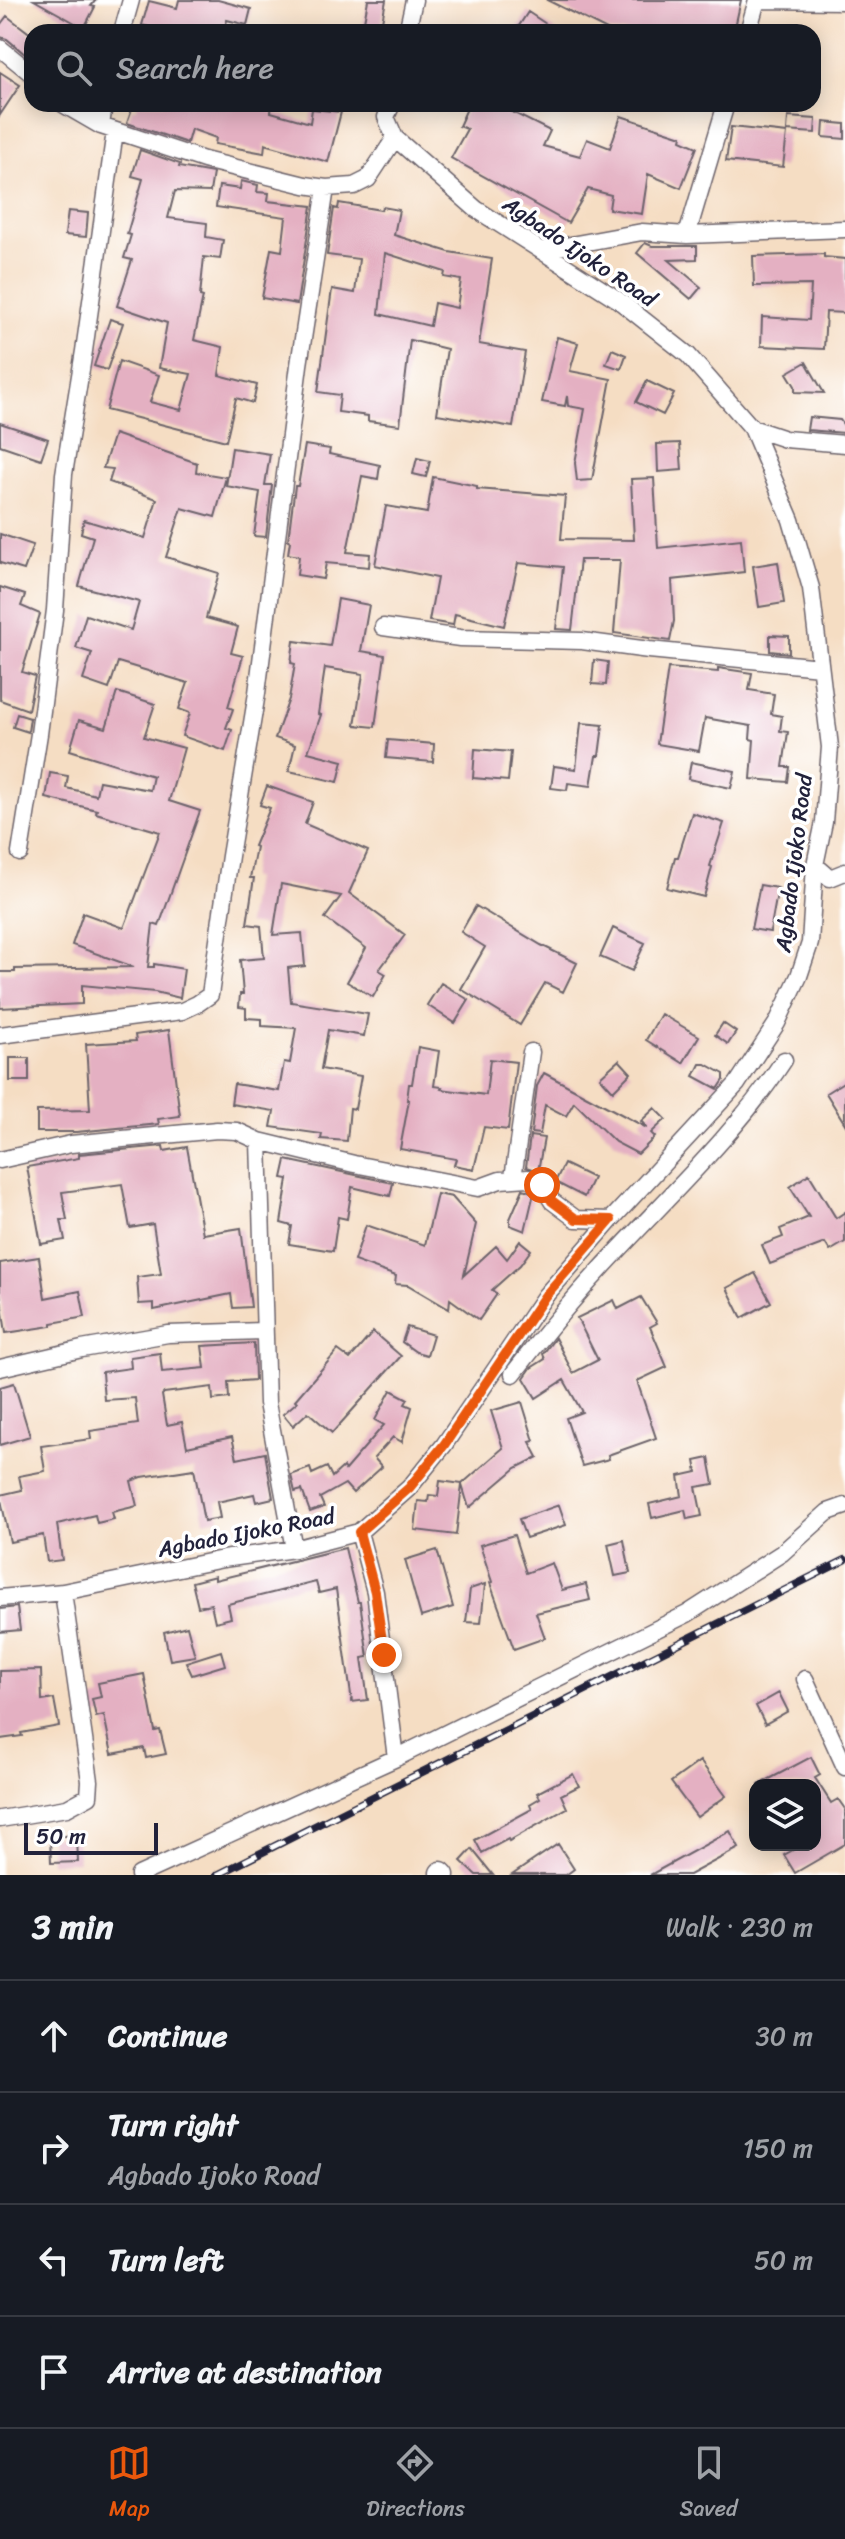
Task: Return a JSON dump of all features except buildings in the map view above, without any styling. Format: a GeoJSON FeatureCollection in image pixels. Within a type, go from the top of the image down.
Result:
{"type":"FeatureCollection","features":[{"type":"Feature","properties":{"kind":"street"},"geometry":{"type":"LineString","coordinates":[[124,24],[131,0]]}},
{"type":"Feature","properties":{"kind":"street"},"geometry":{"type":"LineString","coordinates":[[409,24],[414,0]]}},
{"type":"Feature","properties":{"kind":"street"},"geometry":{"type":"LineString","coordinates":[[750,24],[757,0],[845,1]]}},
{"type":"Feature","properties":{"kind":"street"},"geometry":{"type":"LineString","coordinates":[[0,48],[24,68]]}},
{"type":"Feature","properties":{"kind":"street"},"geometry":{"type":"LineString","coordinates":[[77,112],[108,129],[204,160],[326,188],[354,186],[368,179],[395,138],[386,117],[388,112]]}},
{"type":"Feature","properties":{"kind":"street"},"geometry":{"type":"LineString","coordinates":[[20,853],[55,610],[64,474],[84,351],[108,129],[105,112]]}},
{"type":"Feature","properties":{"kind":"street"},"geometry":{"type":"LineString","coordinates":[[687,235],[724,112]]}},
{"type":"Feature","properties":{"kind":"street","name":"Agbado Ijoko Road"},"geometry":{"type":"LineString","coordinates":[[0,1598],[63,1592],[208,1561],[294,1549],[359,1532],[409,1488],[444,1445],[545,1296],[737,1084],[777,1023],[799,976],[810,943],[815,865],[824,822],[830,747],[811,588],[791,520],[752,428],[688,355],[617,299],[476,209],[395,138]]}},
{"type":"Feature","properties":{"kind":"street"},"geometry":{"type":"LineString","coordinates":[[0,1035],[182,1011],[210,995],[257,693],[299,365],[326,188]]}},
{"type":"Feature","properties":{"kind":"street"},"geometry":{"type":"LineString","coordinates":[[543,250],[642,232],[687,235],[845,229]]}},
{"type":"Feature","properties":{"kind":"street"},"geometry":{"type":"LineString","coordinates":[[752,428],[785,439],[845,444]]}},
{"type":"Feature","properties":{"kind":"street"},"geometry":{"type":"LineString","coordinates":[[383,627],[460,638],[582,641],[820,667]]}},
{"type":"Feature","properties":{"kind":"street"},"geometry":{"type":"LineString","coordinates":[[815,865],[830,878],[845,872]]}},
{"type":"Feature","properties":{"kind":"street"},"geometry":{"type":"LineString","coordinates":[[513,1178],[531,1052]]}},
{"type":"Feature","properties":{"kind":"street"},"geometry":{"type":"LineString","coordinates":[[513,1374],[561,1312],[721,1142],[765,1089],[784,1060]]}},
{"type":"Feature","properties":{"kind":"street"},"geometry":{"type":"LineString","coordinates":[[0,1160],[71,1144],[217,1130],[237,1131],[259,1141],[354,1164],[478,1188],[513,1178],[528,1178],[542,1185],[552,1201],[576,1219],[611,1220]]}},
{"type":"Feature","properties":{"kind":"street"},"geometry":{"type":"LineString","coordinates":[[259,1141],[267,1403],[294,1549]]}},
{"type":"Feature","properties":{"kind":"street"},"geometry":{"type":"LineString","coordinates":[[0,1368],[168,1334],[263,1331]]}},
{"type":"Feature","properties":{"kind":"street"},"geometry":{"type":"LineString","coordinates":[[139,1875],[396,1758],[687,1614],[782,1553],[828,1512],[845,1506]]}},
{"type":"Feature","properties":{"kind":"street"},"geometry":{"type":"LineString","coordinates":[[359,1532],[375,1592],[396,1758]]}},
{"type":"Feature","properties":{"kind":"street"},"geometry":{"type":"LineString","coordinates":[[0,1819],[67,1808],[89,1796],[90,1781],[63,1592]]}},
{"type":"Feature","properties":{"kind":"street"},"geometry":{"type":"LineString","coordinates":[[805,1679],[845,1767]]}},
{"type":"Feature","properties":{"kind":"railway"},"geometry":{"type":"LineString","coordinates":[[217,1875],[845,1560]]}},
{"type":"Feature","properties":{"kind":"route"},"geometry":{"type":"LineString","coordinates":[[384,1655],[375,1592],[359,1532],[409,1488],[444,1445],[545,1296],[611,1220],[576,1219],[552,1201],[542,1185]]}}]}
